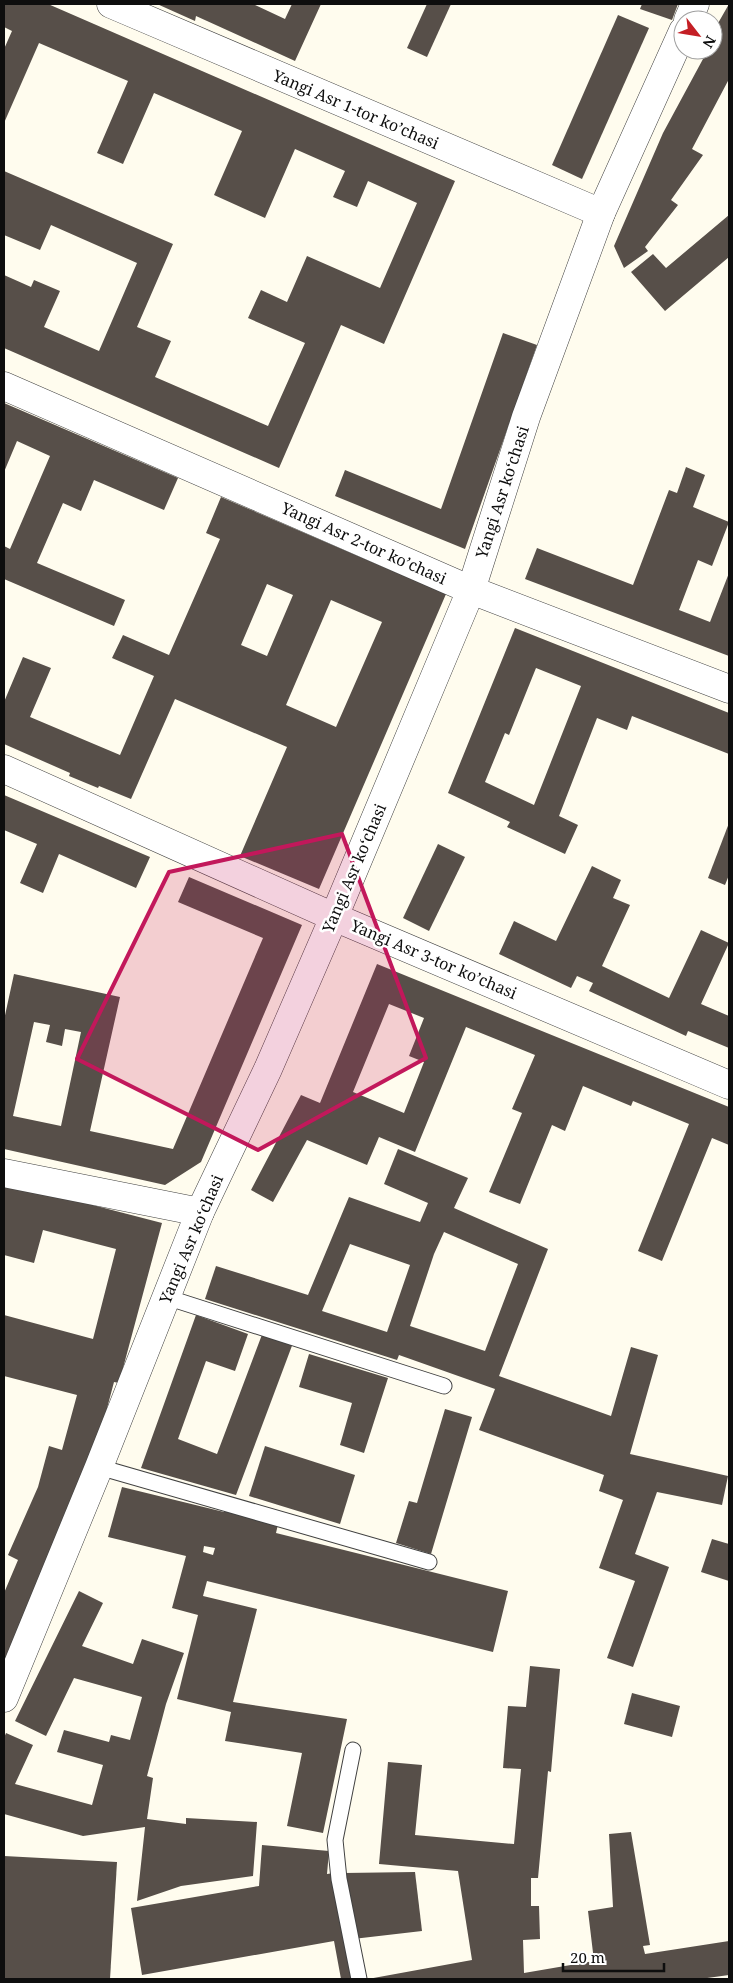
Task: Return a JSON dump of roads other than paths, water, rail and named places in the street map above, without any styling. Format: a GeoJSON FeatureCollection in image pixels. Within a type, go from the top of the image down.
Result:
{"type":"FeatureCollection","features":[{"type":"Feature","properties":{"kind":"street","name":"Yangi Asr 1-tor koʼchasi"},"geometry":{"type":"LineString","coordinates":[[111,4],[601,213]]}},
{"type":"Feature","properties":{"kind":"street","name":"Yangi Asr koʻchasi"},"geometry":{"type":"LineString","coordinates":[[4,1698],[99,1467],[200,1212],[268,1069],[471,590],[526,417],[601,213],[673,53]]}},
{"type":"Feature","properties":{"kind":"street","name":"Yangi Asr 2-tor koʼchasi"},"geometry":{"type":"LineString","coordinates":[[4,386],[471,590],[729,689]]}},
{"type":"Feature","properties":{"kind":"street","name":"Yangi Asr 3-tor koʼchasi"},"geometry":{"type":"LineString","coordinates":[[4,769],[334,917],[729,1085]]}},
{"type":"Feature","properties":{"kind":"street"},"geometry":{"type":"LineString","coordinates":[[4,1172],[200,1212]]}},
{"type":"Feature","properties":{"kind":"lane"},"geometry":{"type":"LineString","coordinates":[[166,1297],[444,1386]]}},
{"type":"Feature","properties":{"kind":"lane"},"geometry":{"type":"LineString","coordinates":[[99,1467],[429,1562]]}},
{"type":"Feature","properties":{"kind":"lane"},"geometry":{"type":"LineString","coordinates":[[353,1750],[335,1840],[340,1879],[359,1979]]}}]}
